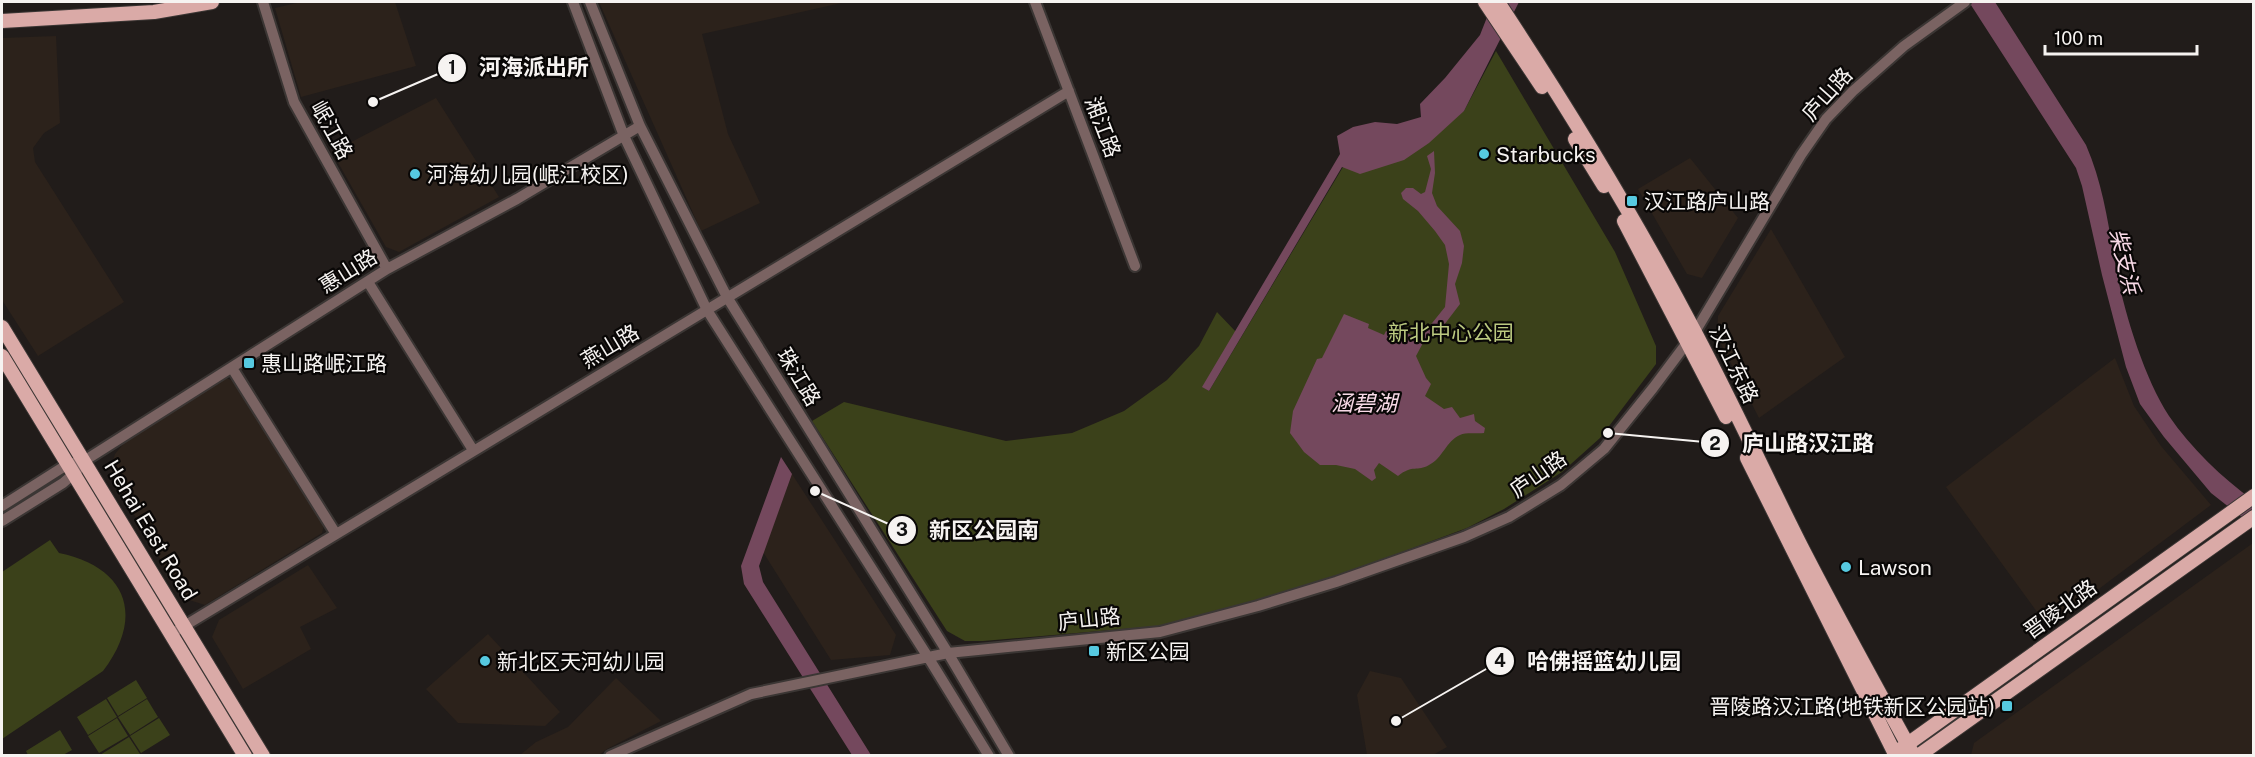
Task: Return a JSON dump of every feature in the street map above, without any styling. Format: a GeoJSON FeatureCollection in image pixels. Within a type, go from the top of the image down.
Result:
{"type":"FeatureCollection","features":[{"type":"Feature","properties":{"kind":"main road"},"geometry":{"type":"LineString","coordinates":[[2,21],[154,12],[212,2]]}},
{"type":"Feature","properties":{"kind":"main road","name":"汉江东路"},"geometry":{"type":"LineString","coordinates":[[1490,3],[1516,38],[1548,95],[1616,205],[1691,337],[1913,752]]}},
{"type":"Feature","properties":{"kind":"main road","name":"Hehai East Road"},"geometry":{"type":"LineString","coordinates":[[2,327],[263,756]]}},
{"type":"Feature","properties":{"kind":"main road","name":"汉江东路"},"geometry":{"type":"LineString","coordinates":[[1691,337],[1894,755]]}},
{"type":"Feature","properties":{"kind":"main road","name":"Hehai East Road"},"geometry":{"type":"LineString","coordinates":[[2,356],[245,756]]}},
{"type":"Feature","properties":{"kind":"main road","name":"晋陵北路"},"geometry":{"type":"LineString","coordinates":[[1913,752],[2253,497]]}},
{"type":"Feature","properties":{"kind":"main road","name":"晋陵北路"},"geometry":{"type":"LineString","coordinates":[[1894,755],[1913,752],[2250,520]]}},
{"type":"Feature","properties":{"kind":"street","name":"岷江路"},"geometry":{"type":"LineString","coordinates":[[263,2],[294,102],[387,270]]}},
{"type":"Feature","properties":{"kind":"street","name":"珠江路"},"geometry":{"type":"LineString","coordinates":[[573,2],[624,136],[707,310],[989,756]]}},
{"type":"Feature","properties":{"kind":"street","name":"珠江路"},"geometry":{"type":"LineString","coordinates":[[590,2],[640,126],[727,297],[948,652],[1009,756]]}},
{"type":"Feature","properties":{"kind":"street","name":"湘江路"},"geometry":{"type":"LineString","coordinates":[[1035,2],[1135,266]]}},
{"type":"Feature","properties":{"kind":"street","name":"庐山路"},"geometry":{"type":"LineString","coordinates":[[610,756],[752,694],[948,652],[1160,632],[1269,603],[1464,537],[1509,517],[1561,485],[1604,449],[1691,337],[1801,155],[1826,119],[1853,91],[1904,46],[1965,2]]}},
{"type":"Feature","properties":{"kind":"street","name":"燕山路"},"geometry":{"type":"LineString","coordinates":[[171,634],[1069,91]]}},
{"type":"Feature","properties":{"kind":"street","name":"惠山路"},"geometry":{"type":"LineString","coordinates":[[2,521],[84,461],[387,270],[517,199],[640,126]]}},
{"type":"Feature","properties":{"kind":"street"},"geometry":{"type":"LineString","coordinates":[[368,282],[473,450]]}},
{"type":"Feature","properties":{"kind":"street"},"geometry":{"type":"LineString","coordinates":[[232,368],[336,534]]}},
{"type":"Feature","properties":{"kind":"street","name":"惠山路"},"geometry":{"type":"LineString","coordinates":[[2,506],[71,470]]}},
{"type":"Feature","properties":{"kind":"shaded area"},"geometry":{"type":"Polygon","coordinates":[[[301,2],[395,2],[416,66],[301,97],[275,8],[301,2]]]}},
{"type":"Feature","properties":{"kind":"shaded area"},"geometry":{"type":"Polygon","coordinates":[[[599,2],[846,2],[702,34],[728,134],[760,203],[701,231],[599,2]]]}},
{"type":"Feature","properties":{"kind":"shaded area"},"geometry":{"type":"Polygon","coordinates":[[[56,36],[60,123],[44,133],[33,148],[35,162],[124,302],[38,356],[2,300],[2,38],[56,36]]]}},
{"type":"Feature","properties":{"kind":"shaded area","name":"河海幼儿园(岷江校区)"},"geometry":{"type":"Polygon","coordinates":[[[436,98],[499,197],[399,252],[386,247],[332,152],[436,98]]]}},
{"type":"Feature","properties":{"kind":"shaded area"},"geometry":{"type":"Polygon","coordinates":[[[1690,158],[1738,218],[1702,278],[1687,274],[1638,189],[1690,158]]]}},
{"type":"Feature","properties":{"kind":"shaded area"},"geometry":{"type":"Polygon","coordinates":[[[1771,229],[1845,357],[1759,418],[1717,336],[1718,316],[1771,229]]]}},
{"type":"Feature","properties":{"kind":"shaded area"},"geometry":{"type":"Polygon","coordinates":[[[2115,358],[2134,406],[2161,446],[2211,505],[2048,627],[1946,487],[2115,358]]]}},
{"type":"Feature","properties":{"kind":"shaded area"},"geometry":{"type":"Polygon","coordinates":[[[226,378],[239,383],[325,521],[322,533],[205,605],[183,598],[112,477],[111,467],[115,454],[125,442],[226,378]]]}},
{"type":"Feature","properties":{"kind":"shaded area"},"geometry":{"type":"Polygon","coordinates":[[[792,474],[896,635],[890,655],[831,660],[763,552],[792,474]]]}},
{"type":"Feature","properties":{"kind":"shaded area"},"geometry":{"type":"Polygon","coordinates":[[[2253,543],[2253,755],[1971,755],[1974,743],[2253,543]]]}},
{"type":"Feature","properties":{"kind":"shaded area"},"geometry":{"type":"Polygon","coordinates":[[[308,565],[337,608],[300,627],[311,649],[243,689],[212,637],[219,620],[308,565]]]}},
{"type":"Feature","properties":{"kind":"shaded area","name":"新北区天河幼儿园"},"geometry":{"type":"Polygon","coordinates":[[[488,634],[560,712],[545,726],[458,723],[426,689],[488,634]]]}},
{"type":"Feature","properties":{"kind":"shaded area"},"geometry":{"type":"Polygon","coordinates":[[[1370,671],[1401,678],[1447,747],[1433,755],[1367,755],[1357,695],[1370,671]]]}},
{"type":"Feature","properties":{"kind":"shaded area"},"geometry":{"type":"Polygon","coordinates":[[[616,678],[661,721],[599,755],[520,755],[536,742],[568,727],[616,678]]]}},
{"type":"Feature","properties":{"kind":"green space","name":"新北中心公园"},"geometry":{"type":"Polygon","coordinates":[[[1496,51],[1615,252],[1656,346],[1656,364],[1600,438],[1562,472],[1504,509],[1467,528],[1340,575],[1256,601],[1158,626],[983,641],[965,641],[947,631],[812,421],[844,402],[1006,441],[1072,433],[1124,411],[1167,380],[1199,346],[1217,312],[1236,332],[1203,387],[1209,391],[1343,167],[1464,111],[1496,51]]]}},
{"type":"Feature","properties":{"kind":"green space"},"geometry":{"type":"Polygon","coordinates":[[[50,540],[59,553],[82,560],[100,570],[114,582],[122,597],[125,613],[123,631],[116,651],[103,671],[2,739],[2,572],[50,540]]]}},
{"type":"Feature","properties":{"kind":"green space"},"geometry":{"type":"Polygon","coordinates":[[[136,680],[147,698],[118,716],[107,698],[136,680]]]}},
{"type":"Feature","properties":{"kind":"green space"},"geometry":{"type":"Polygon","coordinates":[[[106,699],[117,717],[88,735],[77,717],[106,699]]]}},
{"type":"Feature","properties":{"kind":"green space"},"geometry":{"type":"Polygon","coordinates":[[[147,699],[158,717],[130,735],[118,717],[147,699]]]}},
{"type":"Feature","properties":{"kind":"green space"},"geometry":{"type":"Polygon","coordinates":[[[117,718],[128,736],[99,753],[88,736],[117,718]]]}},
{"type":"Feature","properties":{"kind":"green space"},"geometry":{"type":"Polygon","coordinates":[[[159,718],[170,735],[141,753],[130,736],[159,718]]]}},
{"type":"Feature","properties":{"kind":"green space"},"geometry":{"type":"Polygon","coordinates":[[[60,730],[72,750],[63,755],[28,755],[26,751],[60,730]]]}},
{"type":"Feature","properties":{"kind":"green space"},"geometry":{"type":"Polygon","coordinates":[[[129,737],[140,754],[100,755],[129,737]]]}},
{"type":"Feature","properties":{"kind":"water"},"geometry":{"type":"Polygon","coordinates":[[[1493,2],[1519,2],[1464,111],[1429,143],[1404,160],[1360,174],[1342,167],[1209,391],[1202,387],[1340,154],[1337,136],[1353,127],[1375,122],[1397,124],[1421,117],[1420,104],[1445,78],[1480,35],[1493,2]]]}},
{"type":"Feature","properties":{"kind":"water"},"geometry":{"type":"Polygon","coordinates":[[[1969,2],[1995,2],[2086,145],[2102,192],[2126,310],[2137,348],[2152,384],[2169,416],[2187,440],[2230,482],[2253,500],[2253,526],[2211,493],[2164,437],[2140,404],[2126,367],[2076,168],[1969,2]]]}},
{"type":"Feature","properties":{"kind":"water","name":"涵碧湖"},"geometry":{"type":"Polygon","coordinates":[[[1434,151],[1435,173],[1432,193],[1437,206],[1460,231],[1464,246],[1462,263],[1455,284],[1460,304],[1444,325],[1424,341],[1416,356],[1431,384],[1425,396],[1444,409],[1452,407],[1460,418],[1474,414],[1475,421],[1485,428],[1484,433],[1460,435],[1451,441],[1434,462],[1425,467],[1407,470],[1398,476],[1379,463],[1374,470],[1376,478],[1372,481],[1355,469],[1336,465],[1320,465],[1304,452],[1290,433],[1293,411],[1317,359],[1322,358],[1344,314],[1369,324],[1368,328],[1384,335],[1386,331],[1404,340],[1406,333],[1420,338],[1445,307],[1449,264],[1445,245],[1418,211],[1403,199],[1401,193],[1406,188],[1413,188],[1421,194],[1425,192],[1431,169],[1427,156],[1434,151]]]}},
{"type":"Feature","properties":{"kind":"water"},"geometry":{"type":"Polygon","coordinates":[[[781,457],[792,474],[759,566],[763,582],[871,755],[852,755],[744,584],[741,566],[781,457]]]}},
{"type":"Feature","properties":{"kind":"place","name":"河海派出所"},"geometry":{"type":"Point","coordinates":[373,102]}},
{"type":"Feature","properties":{"kind":"place","name":"Starbucks"},"geometry":{"type":"Point","coordinates":[1484,154]}},
{"type":"Feature","properties":{"kind":"place","name":"河海幼儿园(岷江校区)"},"geometry":{"type":"Point","coordinates":[415,174]}},
{"type":"Feature","properties":{"kind":"place","name":"汉江路庐山路"},"geometry":{"type":"Point","coordinates":[1632,201]}},
{"type":"Feature","properties":{"kind":"place","name":"惠山路岷江路"},"geometry":{"type":"Point","coordinates":[249,363]}},
{"type":"Feature","properties":{"kind":"place","name":"庐山路汉江路"},"geometry":{"type":"Point","coordinates":[1608,433]}},
{"type":"Feature","properties":{"kind":"place","name":"新区公园南"},"geometry":{"type":"Point","coordinates":[815,491]}},
{"type":"Feature","properties":{"kind":"place","name":"Lawson"},"geometry":{"type":"Point","coordinates":[1846,567]}},
{"type":"Feature","properties":{"kind":"place","name":"新区公园"},"geometry":{"type":"Point","coordinates":[1094,651]}},
{"type":"Feature","properties":{"kind":"place","name":"新北区天河幼儿园"},"geometry":{"type":"Point","coordinates":[485,661]}},
{"type":"Feature","properties":{"kind":"place","name":"晋陵路汉江路(地铁新区公园站)"},"geometry":{"type":"Point","coordinates":[2007,706]}},
{"type":"Feature","properties":{"kind":"place","name":"哈佛摇篮幼儿园"},"geometry":{"type":"Point","coordinates":[1396,721]}},
{"type":"Feature","properties":{"kind":"water label","name":"柴支浜"},"geometry":{"type":"Point","coordinates":[2125,261]}}]}
